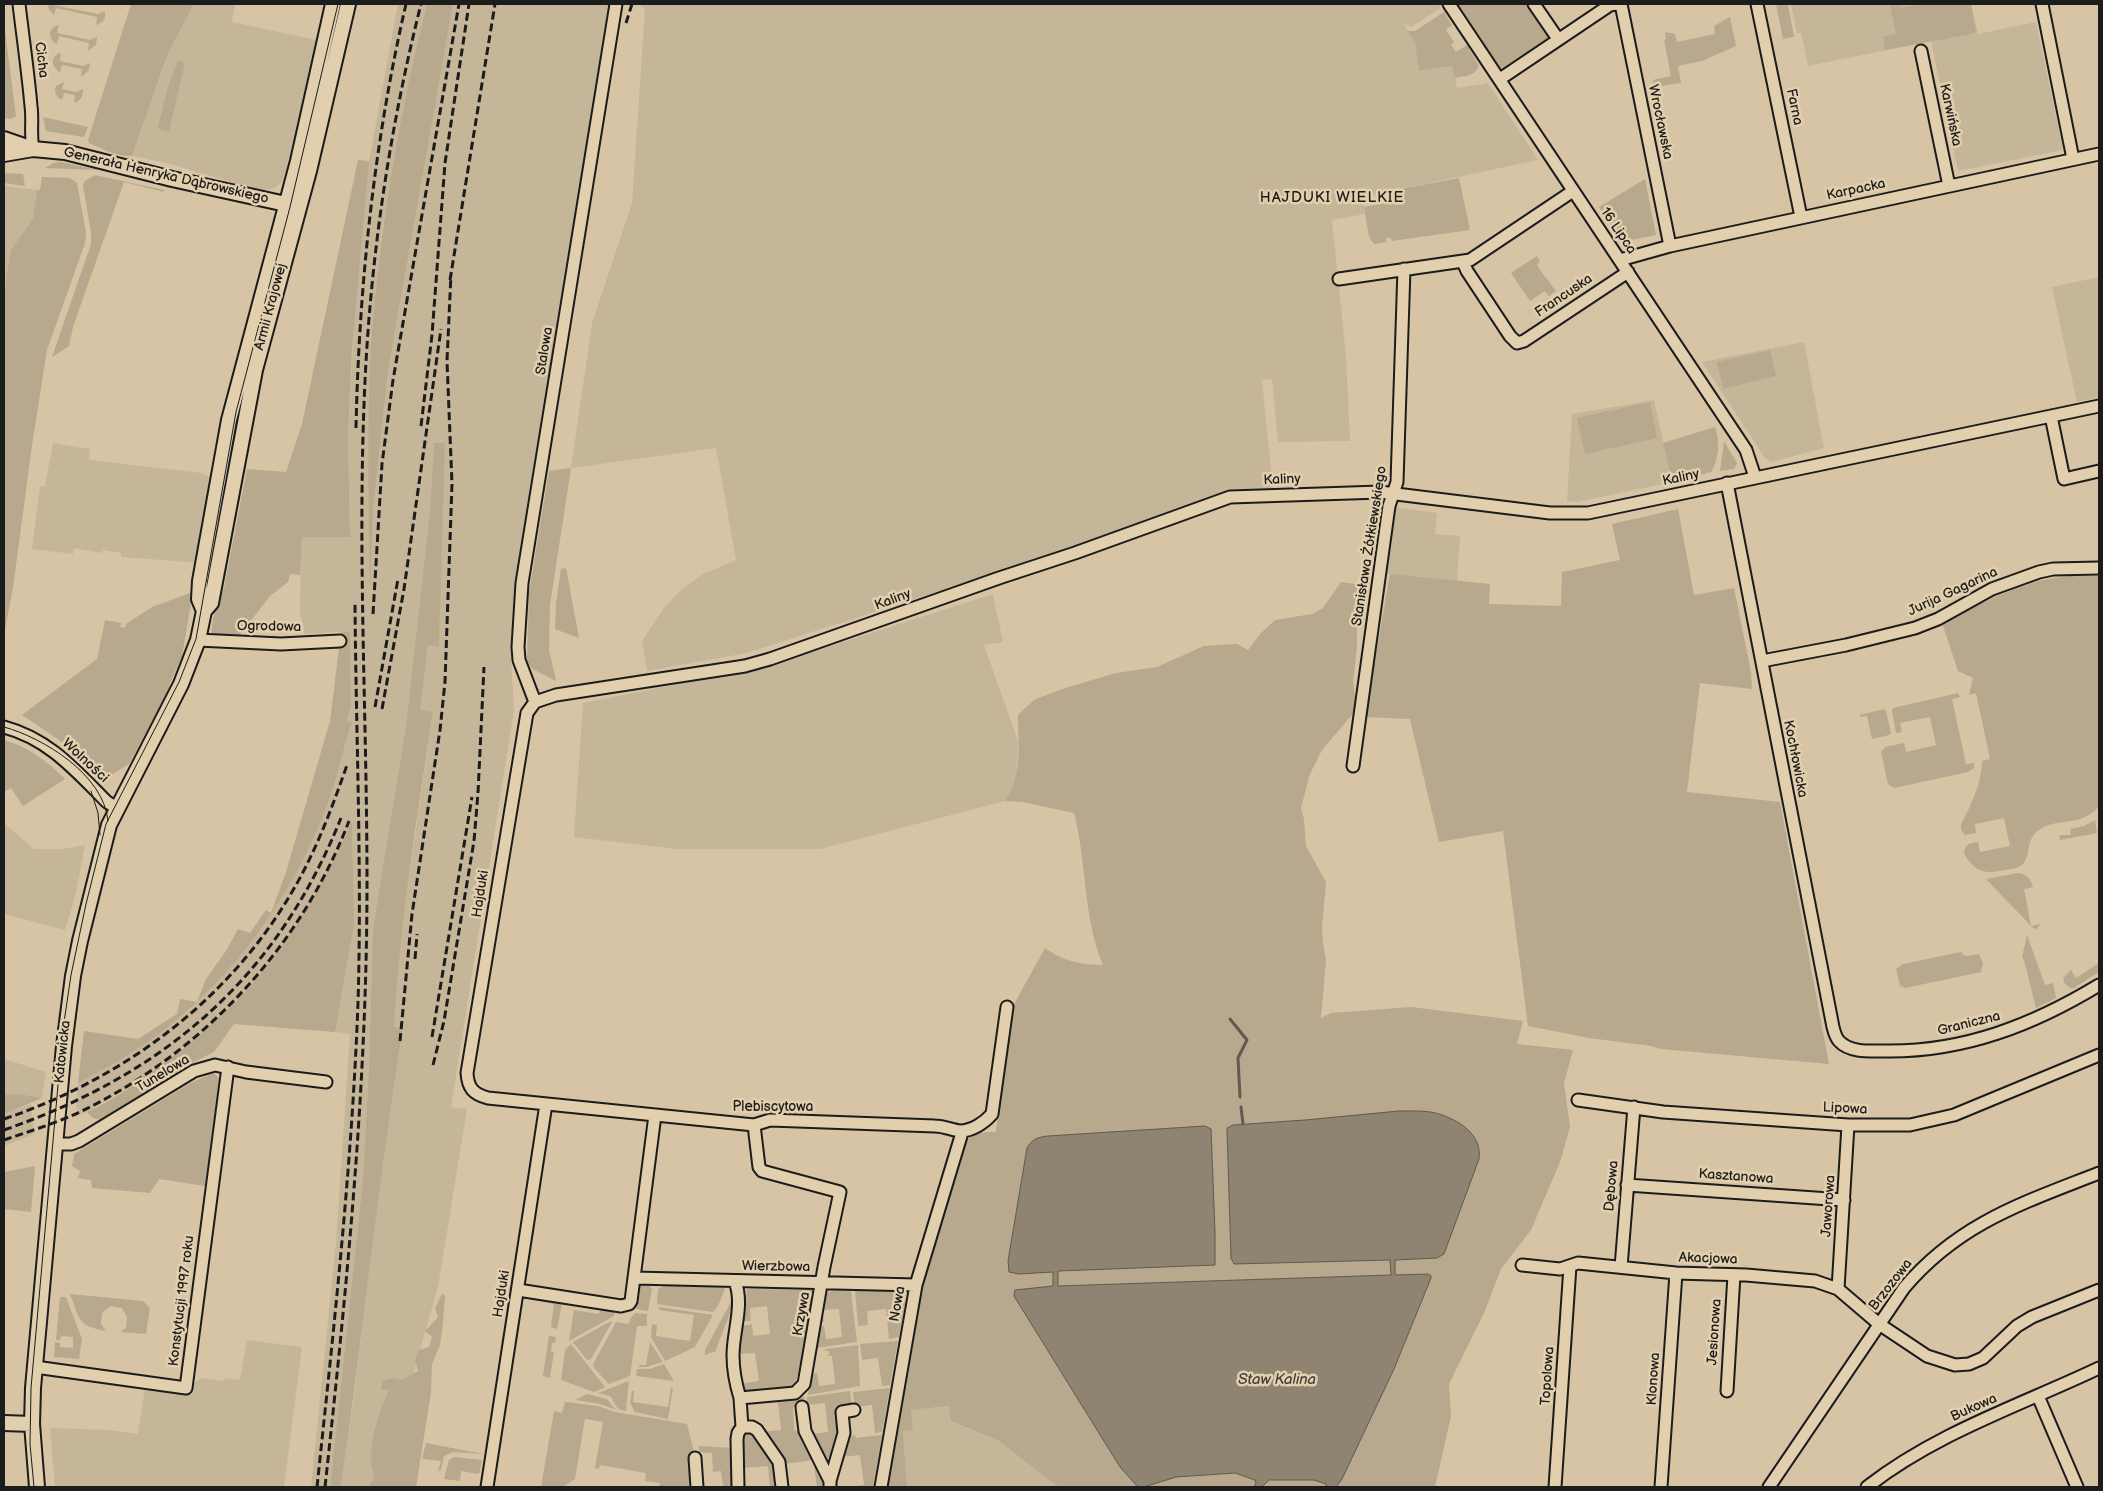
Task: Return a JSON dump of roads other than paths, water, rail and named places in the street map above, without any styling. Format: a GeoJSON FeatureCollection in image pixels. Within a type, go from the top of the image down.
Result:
{"type":"FeatureCollection","features":[{"type":"Feature","properties":{"kind":"street","name":"Cicha"},"geometry":{"type":"LineString","coordinates":[[19,4],[30,95],[33,149]]}},
{"type":"Feature","properties":{"kind":"street","name":"Armii Krajowej"},"geometry":{"type":"LineString","coordinates":[[198,640],[255,370],[293,205],[324,38],[333,4]]}},
{"type":"Feature","properties":{"kind":"street","name":"Armii Krajowej"},"geometry":{"type":"LineString","coordinates":[[205,602],[219,472],[231,410],[293,205],[348,4]]}},
{"type":"Feature","properties":{"kind":"street","name":"Stalowa"},"geometry":{"type":"LineString","coordinates":[[536,702],[520,660],[518,639],[522,583],[616,4]]}},
{"type":"Feature","properties":{"kind":"street","name":"16 Lipca"},"geometry":{"type":"LineString","coordinates":[[1450,4],[1746,450],[1755,478]]}},
{"type":"Feature","properties":{"kind":"street"},"geometry":{"type":"LineString","coordinates":[[1534,4],[1558,39]]}},
{"type":"Feature","properties":{"kind":"street"},"geometry":{"type":"LineString","coordinates":[[1500,79],[1610,5],[1616,4]]}},
{"type":"Feature","properties":{"kind":"street","name":"Wrocławska"},"geometry":{"type":"LineString","coordinates":[[1620,4],[1670,246]]}},
{"type":"Feature","properties":{"kind":"street","name":"Farna"},"geometry":{"type":"LineString","coordinates":[[1758,4],[1801,217]]}},
{"type":"Feature","properties":{"kind":"street"},"geometry":{"type":"LineString","coordinates":[[2042,4],[2073,159]]}},
{"type":"Feature","properties":{"kind":"street"},"geometry":{"type":"LineString","coordinates":[[324,38],[339,41]]}},
{"type":"Feature","properties":{"kind":"street","name":"Karwińska"},"geometry":{"type":"LineString","coordinates":[[1921,51],[1949,186]]}},
{"type":"Feature","properties":{"kind":"street","name":"Generała Henryka Dąbrowskiego"},"geometry":{"type":"LineString","coordinates":[[4,139],[33,149],[65,152],[172,179],[293,205]]}},
{"type":"Feature","properties":{"kind":"street","name":"Generała Henryka Dąbrowskiego"},"geometry":{"type":"LineString","coordinates":[[4,154],[33,149]]}},
{"type":"Feature","properties":{"kind":"street","name":"Karpacka"},"geometry":{"type":"LineString","coordinates":[[1620,260],[1670,246],[1801,217],[2099,154]]}},
{"type":"Feature","properties":{"kind":"street"},"geometry":{"type":"LineString","coordinates":[[1339,279],[1470,260],[1573,191]]}},
{"type":"Feature","properties":{"kind":"street","name":"Francuska"},"geometry":{"type":"LineString","coordinates":[[1463,262],[1467,272],[1510,336],[1517,343],[1524,341],[1628,272]]}},
{"type":"Feature","properties":{"kind":"street","name":"Stanisława Żółkiewskiego"},"geometry":{"type":"LineString","coordinates":[[1353,766],[1388,506],[1397,482],[1404,269]]}},
{"type":"Feature","properties":{"kind":"street","name":"Kaliny"},"geometry":{"type":"LineString","coordinates":[[536,702],[556,695],[735,667],[770,659],[1230,497],[1392,493],[1550,513],[1588,513],[2099,406]]}},
{"type":"Feature","properties":{"kind":"street"},"geometry":{"type":"LineString","coordinates":[[231,410],[247,410]]}},
{"type":"Feature","properties":{"kind":"street"},"geometry":{"type":"LineString","coordinates":[[2051,416],[2064,479],[2099,471]]}},
{"type":"Feature","properties":{"kind":"street"},"geometry":{"type":"LineString","coordinates":[[227,427],[243,430]]}},
{"type":"Feature","properties":{"kind":"street"},"geometry":{"type":"LineString","coordinates":[[219,472],[234,475]]}},
{"type":"Feature","properties":{"kind":"street","name":"Kochłowicka"},"geometry":{"type":"LineString","coordinates":[[1727,483],[1833,1027],[1838,1040]]}},
{"type":"Feature","properties":{"kind":"street","name":"Jurija Gagarina"},"geometry":{"type":"LineString","coordinates":[[1762,661],[1846,645],[1915,628],[1938,619],[1992,589],[2039,572],[2054,569],[2099,568]]}},
{"type":"Feature","properties":{"kind":"street","name":"Ogrodowa"},"geometry":{"type":"LineString","coordinates":[[198,640],[281,644],[340,640]]}},
{"type":"Feature","properties":{"kind":"street","name":"Katowicka"},"geometry":{"type":"LineString","coordinates":[[37,1487],[32,1424],[35,1367],[64,1046],[73,976],[100,855],[109,825],[181,684],[198,640]]}},
{"type":"Feature","properties":{"kind":"street","name":"Hajduki"},"geometry":{"type":"LineString","coordinates":[[473,1092],[468,1082],[470,1053],[524,723],[527,713],[536,702]]}},
{"type":"Feature","properties":{"kind":"street","name":"Wolności"},"geometry":{"type":"LineString","coordinates":[[4,726],[24,732],[57,753],[107,802],[117,808]]}},
{"type":"Feature","properties":{"kind":"street","name":"Graniczna"},"geometry":{"type":"LineString","coordinates":[[1838,1040],[1851,1049],[1864,1051],[1908,1051],[1942,1048],[1994,1036],[2020,1026],[2068,1004],[2099,985]]}},
{"type":"Feature","properties":{"kind":"street"},"geometry":{"type":"LineString","coordinates":[[961,1131],[985,1122],[992,1114],[1007,1008]]}},
{"type":"Feature","properties":{"kind":"street","name":"Lipowa"},"geometry":{"type":"LineString","coordinates":[[1578,1100],[1663,1112],[1848,1125],[1897,1126],[1941,1119],[2099,1055]]}},
{"type":"Feature","properties":{"kind":"street","name":"Tunelowa"},"geometry":{"type":"LineString","coordinates":[[55,1144],[71,1144],[79,1141],[194,1071],[215,1065],[246,1072],[326,1082]]}},
{"type":"Feature","properties":{"kind":"street","name":"Konstytucji 1997 roku"},"geometry":{"type":"LineString","coordinates":[[35,1367],[186,1388],[228,1067]]}},
{"type":"Feature","properties":{"kind":"street","name":"Plebiscytowa"},"geometry":{"type":"LineString","coordinates":[[473,1092],[488,1098],[754,1124],[770,1120],[780,1120],[947,1126],[961,1131]]}},
{"type":"Feature","properties":{"kind":"street","name":"Hajduki"},"geometry":{"type":"LineString","coordinates":[[487,1487],[546,1104]]}},
{"type":"Feature","properties":{"kind":"street","name":"Dębowa"},"geometry":{"type":"LineString","coordinates":[[1621,1267],[1626,1185],[1634,1107]]}},
{"type":"Feature","properties":{"kind":"street"},"geometry":{"type":"LineString","coordinates":[[518,1290],[621,1306],[629,1304],[635,1278],[655,1114]]}},
{"type":"Feature","properties":{"kind":"street","name":"Krzywa"},"geometry":{"type":"LineString","coordinates":[[740,1398],[789,1394],[800,1390],[804,1384],[823,1282],[824,1267],[840,1192],[762,1171],[759,1167],[754,1124]]}},
{"type":"Feature","properties":{"kind":"street","name":"Jaworowa"},"geometry":{"type":"LineString","coordinates":[[1838,1290],[1848,1125]]}},
{"type":"Feature","properties":{"kind":"street","name":"Nowa"},"geometry":{"type":"LineString","coordinates":[[881,1487],[916,1285],[947,1187],[961,1131]]}},
{"type":"Feature","properties":{"kind":"street","name":"Brzozowa"},"geometry":{"type":"LineString","coordinates":[[1769,1487],[1879,1324],[1914,1277],[1940,1252],[1961,1236],[2005,1211],[2099,1173]]}},
{"type":"Feature","properties":{"kind":"street","name":"Kasztanowa"},"geometry":{"type":"LineString","coordinates":[[1626,1185],[1844,1200]]}},
{"type":"Feature","properties":{"kind":"street","name":"Akacjowa"},"geometry":{"type":"LineString","coordinates":[[1522,1266],[1560,1269],[1578,1264],[1676,1273],[1815,1281],[1838,1290],[1879,1324]]}},
{"type":"Feature","properties":{"kind":"street","name":"Topolowa"},"geometry":{"type":"LineString","coordinates":[[1555,1487],[1570,1266]]}},
{"type":"Feature","properties":{"kind":"street","name":"Klonowa"},"geometry":{"type":"LineString","coordinates":[[1661,1487],[1676,1273]]}},
{"type":"Feature","properties":{"kind":"street","name":"Jesionowa"},"geometry":{"type":"LineString","coordinates":[[1727,1392],[1734,1275]]}},
{"type":"Feature","properties":{"kind":"street","name":"Wierzbowa"},"geometry":{"type":"LineString","coordinates":[[635,1278],[916,1285]]}},
{"type":"Feature","properties":{"kind":"street"},"geometry":{"type":"LineString","coordinates":[[735,1281],[739,1291],[739,1301],[733,1355],[740,1398],[742,1426],[737,1439],[738,1487]]}},
{"type":"Feature","properties":{"kind":"street"},"geometry":{"type":"LineString","coordinates":[[1879,1324],[1927,1356],[1947,1364],[1963,1365],[1983,1358],[2016,1326],[2032,1317],[2099,1290]]}},
{"type":"Feature","properties":{"kind":"street","name":"Bukowa"},"geometry":{"type":"LineString","coordinates":[[1867,1487],[1898,1465],[1937,1442],[2099,1368]]}},
{"type":"Feature","properties":{"kind":"street"},"geometry":{"type":"LineString","coordinates":[[2038,1396],[2078,1487]]}},
{"type":"Feature","properties":{"kind":"street"},"geometry":{"type":"LineString","coordinates":[[802,1407],[804,1431],[830,1484]]}},
{"type":"Feature","properties":{"kind":"street"},"geometry":{"type":"LineString","coordinates":[[830,1484],[844,1433],[842,1412],[854,1410]]}},
{"type":"Feature","properties":{"kind":"street"},"geometry":{"type":"LineString","coordinates":[[4,1423],[32,1424]]}},
{"type":"Feature","properties":{"kind":"street"},"geometry":{"type":"LineString","coordinates":[[742,1426],[752,1427],[757,1430],[779,1462],[782,1487]]}},
{"type":"Feature","properties":{"kind":"street"},"geometry":{"type":"LineString","coordinates":[[695,1458],[697,1487]]}},
{"type":"Feature","properties":{"kind":"water","name":"Staw Kalina"},"geometry":{"type":"Polygon","coordinates":[[[1399,1111],[1432,1112],[1457,1122],[1474,1137],[1479,1151],[1479,1159],[1444,1254],[1437,1258],[1395,1260],[1395,1275],[1428,1274],[1431,1278],[1394,1369],[1342,1479],[1336,1487],[1326,1487],[1326,1484],[1314,1480],[1269,1480],[1262,1487],[1254,1487],[1255,1480],[1235,1473],[1176,1477],[1144,1487],[1138,1487],[1120,1467],[1014,1296],[1015,1290],[1053,1286],[1053,1272],[1019,1274],[1009,1272],[1008,1261],[1027,1148],[1031,1142],[1048,1136],[1205,1126],[1211,1129],[1215,1265],[1058,1271],[1058,1286],[1391,1275],[1390,1260],[1234,1264],[1231,1258],[1227,1128],[1233,1125],[1399,1111]]]}},
{"type":"Feature","properties":{"kind":"waterway"},"geometry":{"type":"LineString","coordinates":[[1230,1019],[1247,1040],[1238,1058],[1240,1097]]}},
{"type":"Feature","properties":{"kind":"waterway"},"geometry":{"type":"LineString","coordinates":[[1241,1107],[1243,1124]]}},
{"type":"Feature","properties":{"kind":"tram line"},"geometry":{"type":"LineString","coordinates":[[34,1487],[30,1444],[31,1388],[63,1029],[71,975],[106,824],[179,682],[196,639],[236,412],[290,207],[338,4]]}},
{"type":"Feature","properties":{"kind":"tram line"},"geometry":{"type":"LineString","coordinates":[[4,727],[37,740],[70,761],[96,788],[104,804],[108,821]]}},
{"type":"Feature","properties":{"kind":"tram line"},"geometry":{"type":"LineString","coordinates":[[91,791],[98,813],[100,835]]}},
{"type":"Feature","properties":{"kind":"railway"},"geometry":{"type":"LineString","coordinates":[[356,428],[361,321],[370,215],[385,108],[406,4]]}},
{"type":"Feature","properties":{"kind":"railway"},"geometry":{"type":"LineString","coordinates":[[325,1487],[348,1261],[364,1035],[367,820],[362,506],[368,333],[377,238],[391,144],[421,4]]}},
{"type":"Feature","properties":{"kind":"railway"},"geometry":{"type":"LineString","coordinates":[[373,614],[382,464],[393,380],[459,4]]}},
{"type":"Feature","properties":{"kind":"railway"},"geometry":{"type":"LineString","coordinates":[[421,426],[432,335],[445,163],[469,4]]}},
{"type":"Feature","properties":{"kind":"railway"},"geometry":{"type":"LineString","coordinates":[[450,280],[495,4]]}},
{"type":"Feature","properties":{"kind":"railway"},"geometry":{"type":"LineString","coordinates":[[626,23],[632,4]]}},
{"type":"Feature","properties":{"kind":"railway"},"geometry":{"type":"LineString","coordinates":[[400,1041],[412,914],[440,730],[445,682],[452,484],[447,361],[451,274]]}},
{"type":"Feature","properties":{"kind":"railway"},"geometry":{"type":"LineString","coordinates":[[382,709],[404,589],[441,329]]}},
{"type":"Feature","properties":{"kind":"railway"},"geometry":{"type":"LineString","coordinates":[[375,707],[398,579]]}},
{"type":"Feature","properties":{"kind":"railway"},"geometry":{"type":"LineString","coordinates":[[317,1487],[347,1185],[358,1003],[359,853],[355,603]]}},
{"type":"Feature","properties":{"kind":"railway"},"geometry":{"type":"LineString","coordinates":[[433,1065],[444,1021],[474,841],[484,667]]}},
{"type":"Feature","properties":{"kind":"railway"},"geometry":{"type":"LineString","coordinates":[[4,1119],[47,1103],[88,1083],[128,1060],[166,1034],[201,1004],[234,971],[263,936],[298,881],[321,833],[347,765]]}},
{"type":"Feature","properties":{"kind":"railway"},"geometry":{"type":"LineString","coordinates":[[432,1037],[472,797]]}},
{"type":"Feature","properties":{"kind":"railway"},"geometry":{"type":"LineString","coordinates":[[4,1130],[62,1107],[116,1080],[165,1049],[209,1013],[249,972],[284,926],[315,875],[341,818]]}},
{"type":"Feature","properties":{"kind":"railway"},"geometry":{"type":"LineString","coordinates":[[4,1140],[73,1115],[126,1087],[168,1059],[207,1027],[243,991],[275,953],[304,911],[329,867],[349,821]]}},
{"type":"Feature","properties":{"kind":"railway"},"geometry":{"type":"LineString","coordinates":[[415,959],[417,934]]}},
{"type":"Feature","properties":{"kind":"district","name":"HAJDUKI WIELKIE"},"geometry":{"type":"Point","coordinates":[1332,198]}}]}
